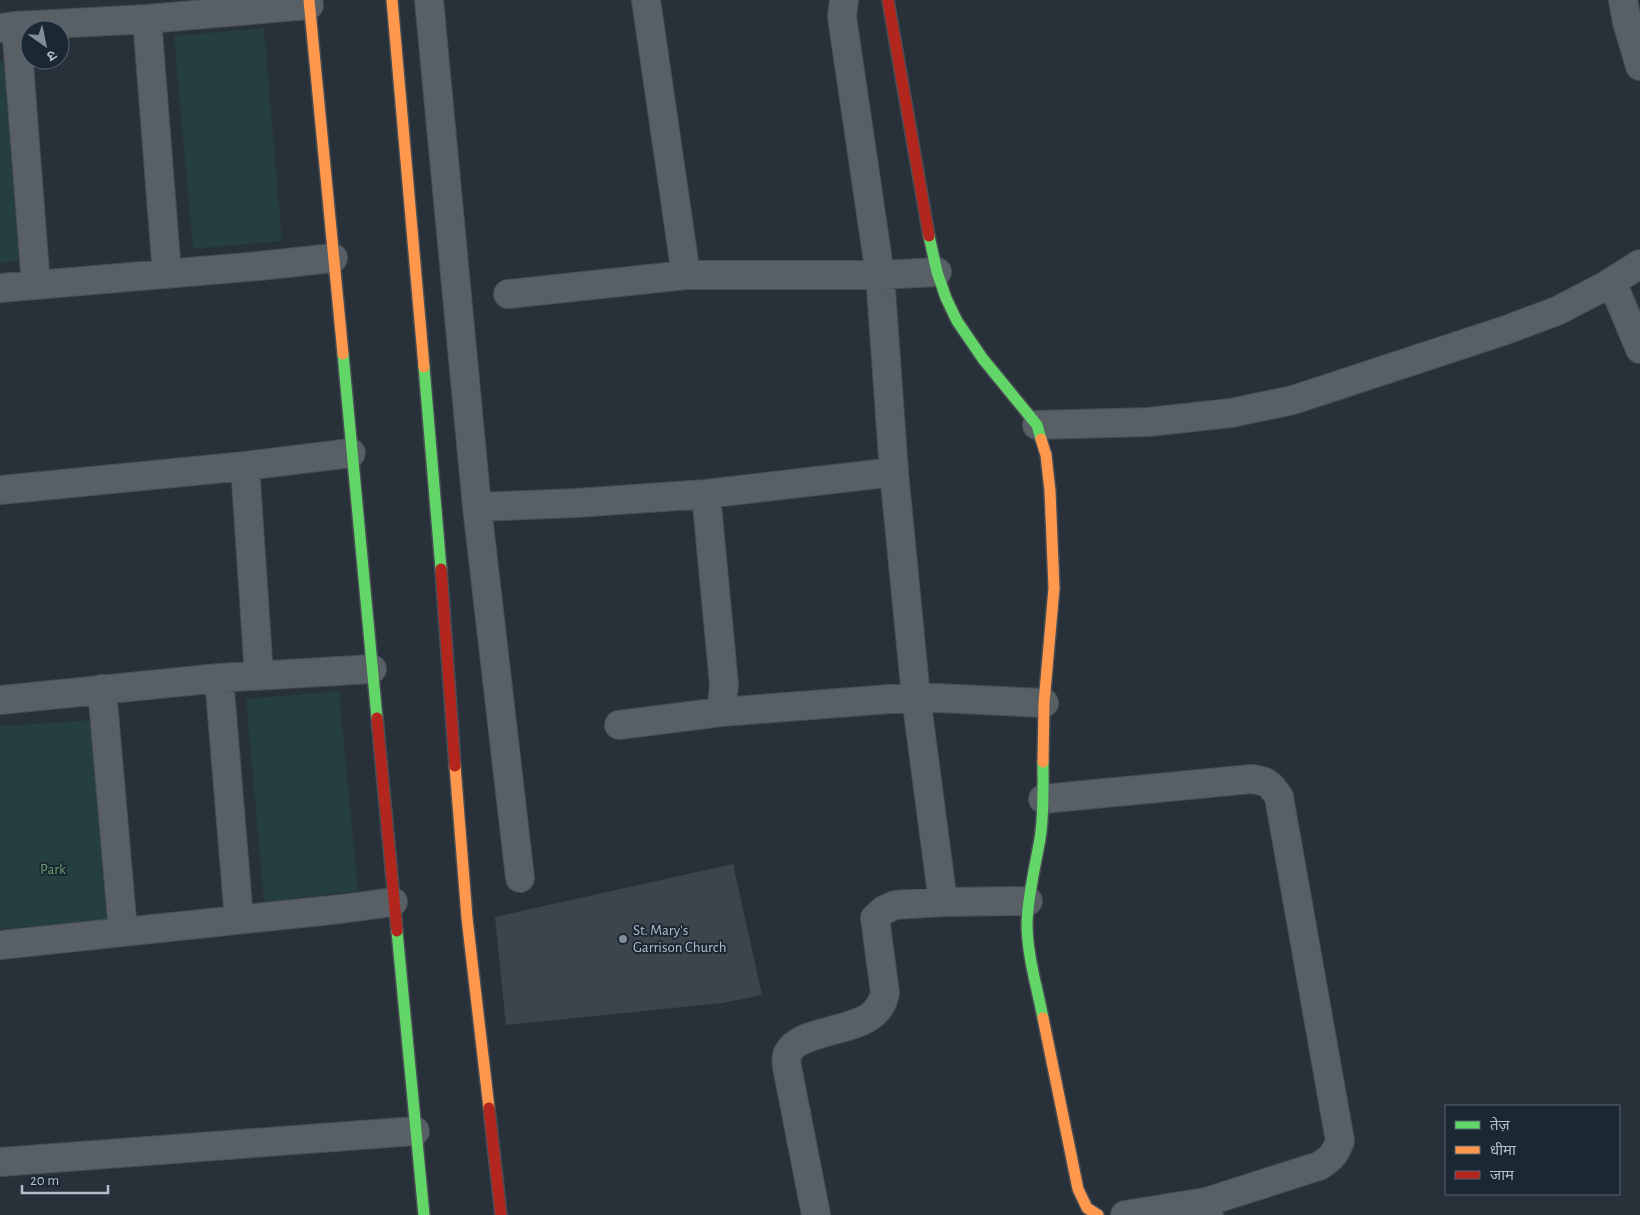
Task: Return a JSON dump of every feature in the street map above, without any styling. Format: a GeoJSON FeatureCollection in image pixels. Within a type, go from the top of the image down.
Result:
{"type":"FeatureCollection","features":[{"type":"Feature","properties":{"kind":"main road"},"geometry":{"type":"LineString","coordinates":[[392,0],[436,509],[467,918],[501,1215]]}},
{"type":"Feature","properties":{"kind":"main road"},"geometry":{"type":"LineString","coordinates":[[888,0],[930,243],[946,298],[957,321],[983,359],[1037,424],[1046,455],[1054,588],[1044,703],[1043,799],[1040,837],[1028,901],[1028,944],[1078,1189],[1084,1203],[1093,1214],[1098,1215]]}},
{"type":"Feature","properties":{"kind":"main road"},"geometry":{"type":"LineString","coordinates":[[309,2],[424,1215]]}},
{"type":"Feature","properties":{"kind":"street"},"geometry":{"type":"LineString","coordinates":[[429,0],[477,507],[520,878]]}},
{"type":"Feature","properties":{"kind":"street"},"geometry":{"type":"LineString","coordinates":[[646,0],[686,275]]}},
{"type":"Feature","properties":{"kind":"street"},"geometry":{"type":"LineString","coordinates":[[844,0],[842,17],[880,275],[894,472],[916,698],[943,902]]}},
{"type":"Feature","properties":{"kind":"street"},"geometry":{"type":"LineString","coordinates":[[1623,0],[1627,22],[1640,66]]}},
{"type":"Feature","properties":{"kind":"street"},"geometry":{"type":"LineString","coordinates":[[36,285],[8,27],[147,19],[309,2]]}},
{"type":"Feature","properties":{"kind":"street"},"geometry":{"type":"LineString","coordinates":[[147,19],[167,274]]}},
{"type":"Feature","properties":{"kind":"street"},"geometry":{"type":"LineString","coordinates":[[0,288],[333,258]]}},
{"type":"Feature","properties":{"kind":"street"},"geometry":{"type":"LineString","coordinates":[[1037,424],[1166,420],[1231,413],[1293,400],[1557,311],[1612,282],[1640,264]]}},
{"type":"Feature","properties":{"kind":"street"},"geometry":{"type":"LineString","coordinates":[[508,294],[686,275],[880,275],[937,272]]}},
{"type":"Feature","properties":{"kind":"street"},"geometry":{"type":"LineString","coordinates":[[1612,282],[1640,349]]}},
{"type":"Feature","properties":{"kind":"street"},"geometry":{"type":"LineString","coordinates":[[0,490],[245,466],[351,452]]}},
{"type":"Feature","properties":{"kind":"street"},"geometry":{"type":"LineString","coordinates":[[245,466],[259,675]]}},
{"type":"Feature","properties":{"kind":"street"},"geometry":{"type":"LineString","coordinates":[[477,507],[576,503],[706,494],[894,472]]}},
{"type":"Feature","properties":{"kind":"street"},"geometry":{"type":"LineString","coordinates":[[706,494],[724,685],[721,712]]}},
{"type":"Feature","properties":{"kind":"street"},"geometry":{"type":"LineString","coordinates":[[0,700],[219,678],[372,669]]}},
{"type":"Feature","properties":{"kind":"street"},"geometry":{"type":"LineString","coordinates":[[219,678],[239,919]]}},
{"type":"Feature","properties":{"kind":"street"},"geometry":{"type":"LineString","coordinates":[[102,689],[123,931]]}},
{"type":"Feature","properties":{"kind":"street"},"geometry":{"type":"LineString","coordinates":[[619,725],[721,712],[916,698],[1044,703]]}},
{"type":"Feature","properties":{"kind":"street"},"geometry":{"type":"LineString","coordinates":[[1043,799],[1251,779],[1264,781],[1271,786],[1279,797],[1340,1142],[1336,1153],[1330,1160],[1319,1166],[1207,1209],[1125,1215]]}},
{"type":"Feature","properties":{"kind":"street"},"geometry":{"type":"LineString","coordinates":[[816,1215],[786,1055],[798,1043],[860,1022],[874,1014],[882,1004],[885,993],[876,918],[884,910],[896,905],[943,902],[1028,901]]}},
{"type":"Feature","properties":{"kind":"street"},"geometry":{"type":"LineString","coordinates":[[0,945],[393,902]]}},
{"type":"Feature","properties":{"kind":"street"},"geometry":{"type":"LineString","coordinates":[[0,1162],[415,1131]]}},
{"type":"Feature","properties":{"kind":"green space"},"geometry":{"type":"Polygon","coordinates":[[[264,28],[282,241],[193,249],[174,36],[264,28]]]}},
{"type":"Feature","properties":{"kind":"green space"},"geometry":{"type":"Polygon","coordinates":[[[0,61],[4,61],[19,261],[0,263],[0,61]]]}},
{"type":"Feature","properties":{"kind":"green space"},"geometry":{"type":"Polygon","coordinates":[[[339,691],[358,891],[264,902],[246,699],[339,691]]]}},
{"type":"Feature","properties":{"kind":"green space","name":"Park"},"geometry":{"type":"Polygon","coordinates":[[[95,720],[110,920],[0,929],[0,726],[95,720]]]}},
{"type":"Feature","properties":{"kind":"building","name":"St. Mary's Garrison Church"},"geometry":{"type":"Polygon","coordinates":[[[733,864],[762,995],[722,1003],[506,1025],[495,917],[733,864]]]}},
{"type":"Feature","properties":{"kind":"traffic: fast"},"geometry":{"type":"LineString","coordinates":[[929,236],[937,272],[957,321],[983,359],[1037,425],[1041,439]]}},
{"type":"Feature","properties":{"kind":"traffic: fast"},"geometry":{"type":"LineString","coordinates":[[343,354],[377,718]]}},
{"type":"Feature","properties":{"kind":"traffic: fast"},"geometry":{"type":"LineString","coordinates":[[424,367],[441,569]]}},
{"type":"Feature","properties":{"kind":"traffic: fast"},"geometry":{"type":"LineString","coordinates":[[1043,762],[1041,830],[1030,892],[1027,935],[1030,959],[1043,1018]]}},
{"type":"Feature","properties":{"kind":"traffic: fast"},"geometry":{"type":"LineString","coordinates":[[397,931],[424,1215]]}},
{"type":"Feature","properties":{"kind":"traffic: slow"},"geometry":{"type":"LineString","coordinates":[[309,0],[343,354]]}},
{"type":"Feature","properties":{"kind":"traffic: slow"},"geometry":{"type":"LineString","coordinates":[[392,0],[424,367]]}},
{"type":"Feature","properties":{"kind":"traffic: slow"},"geometry":{"type":"LineString","coordinates":[[1041,439],[1046,455],[1050,491],[1054,588],[1044,703],[1043,762]]}},
{"type":"Feature","properties":{"kind":"traffic: slow"},"geometry":{"type":"LineString","coordinates":[[455,766],[467,918],[489,1108]]}},
{"type":"Feature","properties":{"kind":"traffic: slow"},"geometry":{"type":"LineString","coordinates":[[1043,1018],[1078,1189],[1087,1208],[1098,1215]]}},
{"type":"Feature","properties":{"kind":"traffic: jam"},"geometry":{"type":"LineString","coordinates":[[888,0],[929,236]]}},
{"type":"Feature","properties":{"kind":"traffic: jam"},"geometry":{"type":"LineString","coordinates":[[441,569],[455,766]]}},
{"type":"Feature","properties":{"kind":"traffic: jam"},"geometry":{"type":"LineString","coordinates":[[377,718],[397,931]]}},
{"type":"Feature","properties":{"kind":"traffic: jam"},"geometry":{"type":"LineString","coordinates":[[489,1108],[501,1215]]}},
{"type":"Feature","properties":{"kind":"place","name":"St. Mary's Garrison Church"},"geometry":{"type":"Point","coordinates":[623,939]}}]}
